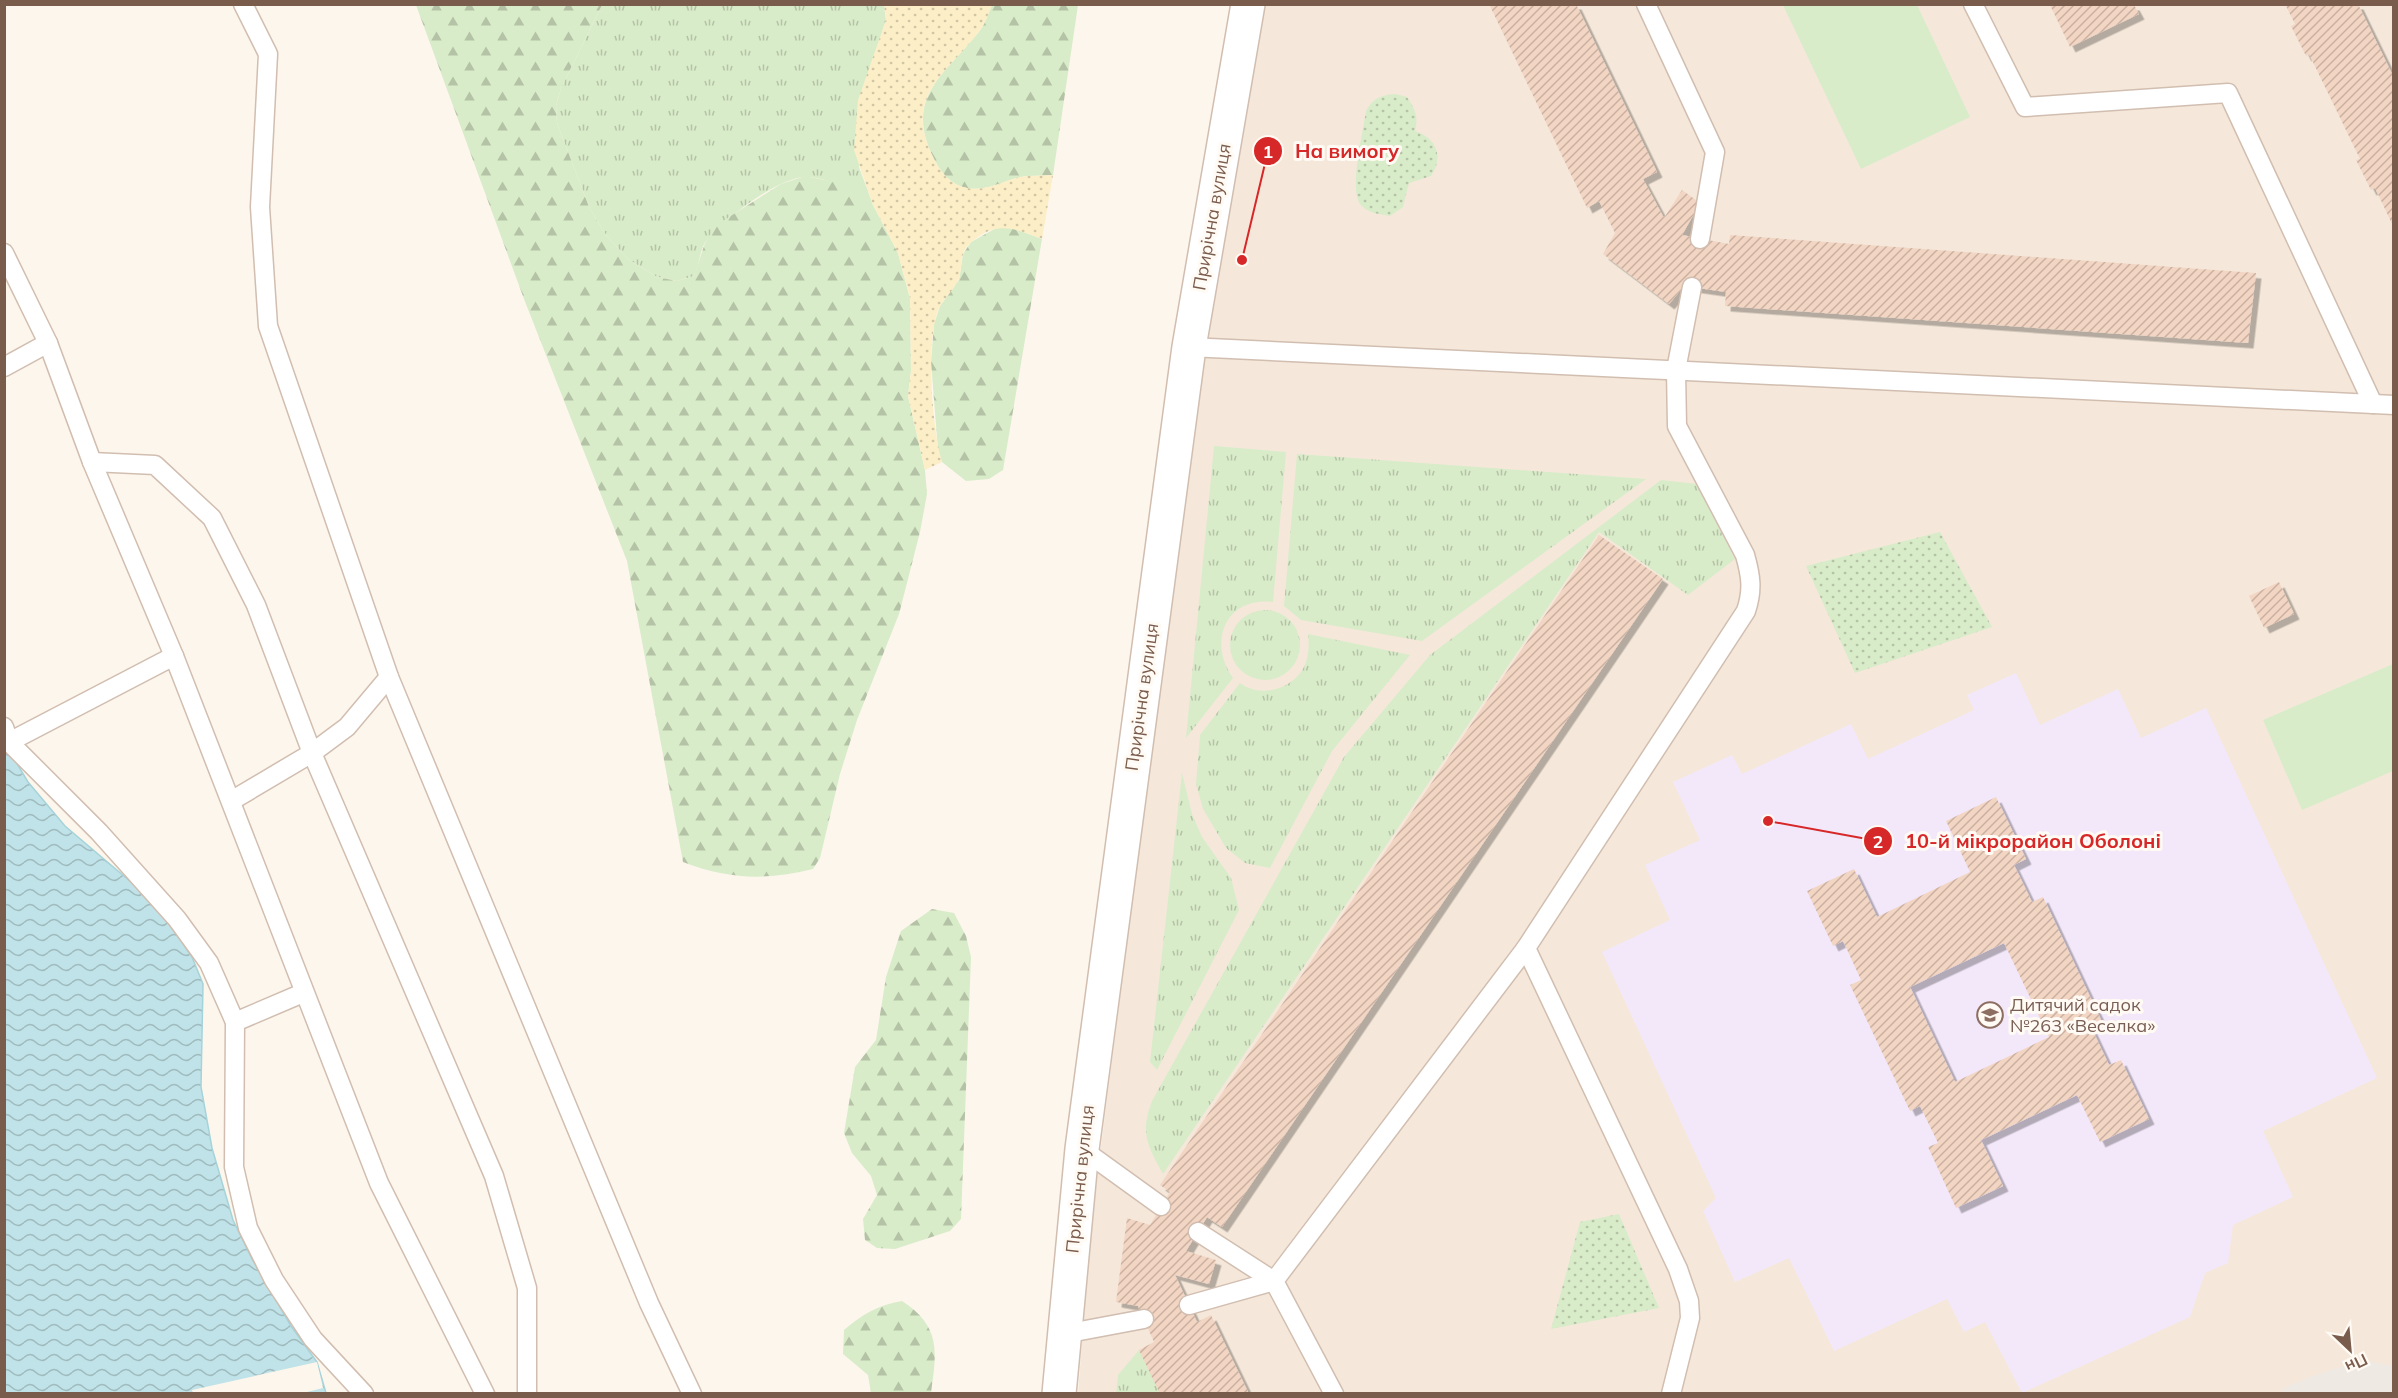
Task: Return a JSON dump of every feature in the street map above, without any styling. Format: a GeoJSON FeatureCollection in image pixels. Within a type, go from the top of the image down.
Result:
{"type":"FeatureCollection","features":[{"type":"Feature","properties":{"kind":"street","name":"Прирічна вулиця"},"geometry":{"type":"LineString","coordinates":[[1059,1394],[1082,1149],[1189,347],[1248,4]]}},
{"type":"Feature","properties":{"kind":"lane"},"geometry":{"type":"LineString","coordinates":[[243,4],[268,54],[260,207],[268,326],[389,677],[645,1292],[692,1394]]}},
{"type":"Feature","properties":{"kind":"lane"},"geometry":{"type":"LineString","coordinates":[[1646,4],[1715,152],[1700,239]]}},
{"type":"Feature","properties":{"kind":"lane"},"geometry":{"type":"LineString","coordinates":[[1974,4],[2025,107],[2228,93],[2373,404]]}},
{"type":"Feature","properties":{"kind":"lane"},"geometry":{"type":"LineString","coordinates":[[4,253],[48,343],[92,462],[174,656],[260,873],[303,993],[379,1183],[485,1394]]}},
{"type":"Feature","properties":{"kind":"lane"},"geometry":{"type":"LineString","coordinates":[[1189,1305],[1275,1281],[1526,948],[1746,611],[1752,593],[1751,575],[1745,555],[1677,426],[1676,370],[1692,287]]}},
{"type":"Feature","properties":{"kind":"lane"},"geometry":{"type":"LineString","coordinates":[[4,367],[48,343]]}},
{"type":"Feature","properties":{"kind":"lane"},"geometry":{"type":"LineString","coordinates":[[1189,347],[2394,405]]}},
{"type":"Feature","properties":{"kind":"lane"},"geometry":{"type":"LineString","coordinates":[[92,462],[155,465],[212,518],[256,605],[312,753],[494,1176],[527,1288],[527,1394]]}},
{"type":"Feature","properties":{"kind":"lane"},"geometry":{"type":"LineString","coordinates":[[174,656],[7,735],[177,919],[209,963],[235,1022],[234,1167],[248,1228],[274,1280],[313,1340],[364,1394]]}},
{"type":"Feature","properties":{"kind":"lane"},"geometry":{"type":"LineString","coordinates":[[231,801],[312,753],[347,727],[389,677]]}},
{"type":"Feature","properties":{"kind":"lane"},"geometry":{"type":"LineString","coordinates":[[1526,948],[1686,1290],[1690,1318],[1671,1394]]}},
{"type":"Feature","properties":{"kind":"lane"},"geometry":{"type":"LineString","coordinates":[[235,1022],[303,993]]}},
{"type":"Feature","properties":{"kind":"lane"},"geometry":{"type":"LineString","coordinates":[[1082,1149],[1161,1206]]}},
{"type":"Feature","properties":{"kind":"lane"},"geometry":{"type":"LineString","coordinates":[[1198,1232],[1275,1281],[1334,1394]]}},
{"type":"Feature","properties":{"kind":"lane"},"geometry":{"type":"LineString","coordinates":[[1064,1334],[1144,1319]]}},
{"type":"Feature","properties":{"kind":"shaded area"},"geometry":{"type":"Polygon","coordinates":[[[1258,5],[2393,5],[2393,1393],[1078,1394],[1091,1225],[1194,417],[1258,5]]]}},
{"type":"Feature","properties":{"kind":"shaded area","name":"Дитячий садок №263 «Веселка»"},"geometry":{"type":"Polygon","coordinates":[[[2016,673],[2040,725],[2118,689],[2141,738],[2206,708],[2377,1078],[2263,1131],[2293,1197],[2233,1225],[2228,1263],[2205,1273],[2190,1317],[2022,1393],[1985,1322],[1964,1332],[1947,1299],[1834,1351],[1789,1258],[1735,1282],[1703,1211],[1716,1198],[1602,952],[1670,920],[1645,865],[1700,840],[1673,782],[1732,755],[1742,774],[1851,724],[1868,759],[1974,710],[1967,695],[2016,673]]]}},
{"type":"Feature","properties":{"kind":"shaded area"},"geometry":{"type":"Polygon","coordinates":[[[2363,1360],[2393,1366],[2393,1393],[2279,1393],[2288,1386],[2313,1376],[2363,1360]]]}},
{"type":"Feature","properties":{"kind":"green space"},"geometry":{"type":"Polygon","coordinates":[[[416,5],[602,5],[561,88],[556,106],[557,123],[589,207],[606,235],[628,259],[657,277],[677,281],[694,276],[705,243],[715,226],[781,184],[805,176],[830,181],[854,190],[873,205],[898,253],[910,299],[911,371],[908,396],[925,470],[927,494],[920,532],[899,614],[857,720],[840,774],[820,858],[813,869],[763,877],[715,872],[683,862],[627,561],[524,299],[416,5]]]}},
{"type":"Feature","properties":{"kind":"green space"},"geometry":{"type":"Polygon","coordinates":[[[602,5],[884,5],[886,20],[880,39],[859,167],[873,205],[850,190],[832,182],[806,177],[795,179],[752,201],[724,222],[704,244],[694,276],[677,281],[657,277],[628,259],[606,235],[589,207],[557,123],[556,106],[561,88],[602,5]]]}},
{"type":"Feature","properties":{"kind":"green space"},"geometry":{"type":"Polygon","coordinates":[[[992,5],[1078,5],[1053,175],[1020,177],[974,189],[956,184],[940,169],[926,138],[923,119],[925,103],[932,89],[941,75],[980,30],[992,5]]]}},
{"type":"Feature","properties":{"kind":"green space"},"geometry":{"type":"Polygon","coordinates":[[[1783,5],[1917,5],[1970,117],[1861,169],[1783,5]]]}},
{"type":"Feature","properties":{"kind":"green space"},"geometry":{"type":"Polygon","coordinates":[[[1396,94],[1407,97],[1412,105],[1417,121],[1415,131],[1429,138],[1436,149],[1437,162],[1431,176],[1409,183],[1403,207],[1390,216],[1370,211],[1360,204],[1357,196],[1356,173],[1366,111],[1378,98],[1396,94]]]}},
{"type":"Feature","properties":{"kind":"green space"},"geometry":{"type":"Polygon","coordinates":[[[998,227],[1011,227],[1042,239],[1003,470],[989,479],[966,481],[942,462],[938,450],[931,362],[934,324],[940,306],[959,280],[963,254],[971,242],[998,227]]]}},
{"type":"Feature","properties":{"kind":"green space"},"geometry":{"type":"Polygon","coordinates":[[[1214,446],[1286,452],[1273,602],[1257,602],[1243,606],[1226,624],[1222,637],[1222,650],[1225,664],[1233,678],[1186,738],[1214,446]]]}},
{"type":"Feature","properties":{"kind":"green space"},"geometry":{"type":"Polygon","coordinates":[[[1297,454],[1646,479],[1422,641],[1301,620],[1284,606],[1297,454]]]}},
{"type":"Feature","properties":{"kind":"green space"},"geometry":{"type":"Polygon","coordinates":[[[1661,480],[1697,484],[1735,559],[1688,595],[1599,532],[1163,1174],[1147,1139],[1146,1122],[1152,1101],[1344,757],[1430,655],[1661,480]]]}},
{"type":"Feature","properties":{"kind":"green space"},"geometry":{"type":"Polygon","coordinates":[[[1940,532],[1992,627],[1855,673],[1806,566],[1940,532]]]}},
{"type":"Feature","properties":{"kind":"green space"},"geometry":{"type":"Polygon","coordinates":[[[1265,610],[1278,613],[1290,620],[1297,632],[1300,645],[1297,658],[1290,670],[1278,677],[1265,680],[1252,677],[1240,670],[1233,658],[1230,645],[1233,632],[1240,620],[1252,613],[1265,610]]]}},
{"type":"Feature","properties":{"kind":"green space"},"geometry":{"type":"Polygon","coordinates":[[[1308,634],[1410,655],[1332,751],[1270,868],[1245,863],[1226,848],[1203,809],[1196,784],[1200,735],[1240,683],[1249,688],[1268,690],[1287,684],[1295,678],[1302,671],[1306,662],[1308,634]]]}},
{"type":"Feature","properties":{"kind":"green space"},"geometry":{"type":"Polygon","coordinates":[[[2393,664],[2393,771],[2302,810],[2263,720],[2393,664]]]}},
{"type":"Feature","properties":{"kind":"green space"},"geometry":{"type":"Polygon","coordinates":[[[1182,773],[1192,814],[1202,837],[1231,878],[1239,910],[1157,1070],[1150,1062],[1182,773]]]}},
{"type":"Feature","properties":{"kind":"green space"},"geometry":{"type":"Polygon","coordinates":[[[932,909],[954,913],[966,936],[971,957],[961,1219],[950,1231],[895,1249],[877,1248],[865,1240],[863,1219],[877,1195],[871,1176],[852,1153],[844,1133],[855,1067],[876,1040],[886,977],[901,931],[932,909]]]}},
{"type":"Feature","properties":{"kind":"green space"},"geometry":{"type":"Polygon","coordinates":[[[1619,1214],[1659,1308],[1551,1329],[1580,1222],[1619,1214]]]}},
{"type":"Feature","properties":{"kind":"green space"},"geometry":{"type":"Polygon","coordinates":[[[902,1301],[915,1310],[930,1330],[935,1352],[931,1393],[871,1393],[868,1375],[843,1354],[844,1330],[871,1311],[902,1301]]]}},
{"type":"Feature","properties":{"kind":"green space"},"geometry":{"type":"Polygon","coordinates":[[[1139,1350],[1160,1393],[1116,1394],[1118,1375],[1139,1350]]]}},
{"type":"Feature","properties":{"kind":"sand"},"geometry":{"type":"Polygon","coordinates":[[[884,5],[992,5],[980,30],[941,75],[925,103],[923,119],[925,138],[943,174],[956,184],[974,189],[1020,177],[1053,175],[1042,239],[1017,230],[1002,228],[986,232],[978,237],[964,251],[958,281],[939,308],[932,340],[931,361],[935,428],[942,462],[925,470],[908,396],[911,371],[910,298],[898,253],[873,205],[854,150],[858,100],[886,20],[884,5]]]}},
{"type":"Feature","properties":{"kind":"water"},"geometry":{"type":"Polygon","coordinates":[[[4,742],[28,782],[65,826],[138,888],[171,926],[192,957],[203,984],[201,1087],[212,1148],[233,1220],[252,1259],[291,1326],[317,1362],[326,1393],[5,1393],[4,742]]]}},
{"type":"Feature","properties":{"kind":"pier"},"geometry":{"type":"Polygon","coordinates":[[[317,1362],[323,1388],[299,1394],[193,1393],[192,1390],[317,1362]]]}},
{"type":"Feature","properties":{"kind":"building"},"geometry":{"type":"Polygon","coordinates":[[[1489,4],[1576,4],[1657,172],[1643,179],[1664,218],[1682,190],[1700,203],[1682,235],[1729,244],[1730,235],[2256,273],[2248,343],[1725,306],[1726,292],[1684,286],[1669,304],[1603,254],[1615,233],[1599,201],[1587,208],[1489,4]]]}},
{"type":"Feature","properties":{"kind":"building"},"geometry":{"type":"Polygon","coordinates":[[[2285,4],[2358,4],[2394,78],[2394,228],[2375,188],[2371,190],[2356,160],[2360,159],[2309,54],[2306,56],[2291,26],[2295,24],[2285,4]]]}},
{"type":"Feature","properties":{"kind":"building"},"geometry":{"type":"Polygon","coordinates":[[[2050,5],[2134,5],[2139,14],[2070,47],[2050,5]]]}},
{"type":"Feature","properties":{"kind":"building"},"geometry":{"type":"Polygon","coordinates":[[[1599,535],[1663,579],[1222,1227],[1207,1217],[1186,1251],[1216,1260],[1209,1284],[1175,1275],[1197,1322],[1211,1315],[1249,1394],[1160,1394],[1139,1350],[1154,1342],[1138,1306],[1116,1302],[1127,1218],[1150,1225],[1170,1192],[1160,1185],[1599,535]]]}},
{"type":"Feature","properties":{"kind":"building"},"geometry":{"type":"Polygon","coordinates":[[[2279,582],[2294,614],[2264,628],[2249,596],[2279,582]]]}},
{"type":"Feature","properties":{"kind":"building"},"geometry":{"type":"Polygon","coordinates":[[[1996,797],[2026,859],[2014,865],[2032,902],[2043,897],[2102,1022],[2091,1027],[2109,1065],[2121,1060],[2149,1119],[2100,1142],[2077,1095],[1981,1140],[2003,1186],[1956,1208],[1928,1147],[1938,1143],[1920,1106],[1910,1111],[1850,985],[1861,980],[1843,941],[1833,946],[1807,891],[1854,869],[1877,917],[1970,872],[1946,821],[1996,797]],[[2004,943],[1910,987],[1955,1082],[2049,1037],[2004,943]]]}},
{"type":"Feature","properties":{"kind":"place","name":"На вимогу"},"geometry":{"type":"Point","coordinates":[1242,260]}},
{"type":"Feature","properties":{"kind":"place","name":"10-й мікрорайон Оболоні"},"geometry":{"type":"Point","coordinates":[1768,821]}},
{"type":"Feature","properties":{"kind":"place","name":"Дитячий садок №263 «Веселка»"},"geometry":{"type":"Point","coordinates":[1990,1015]}}]}
